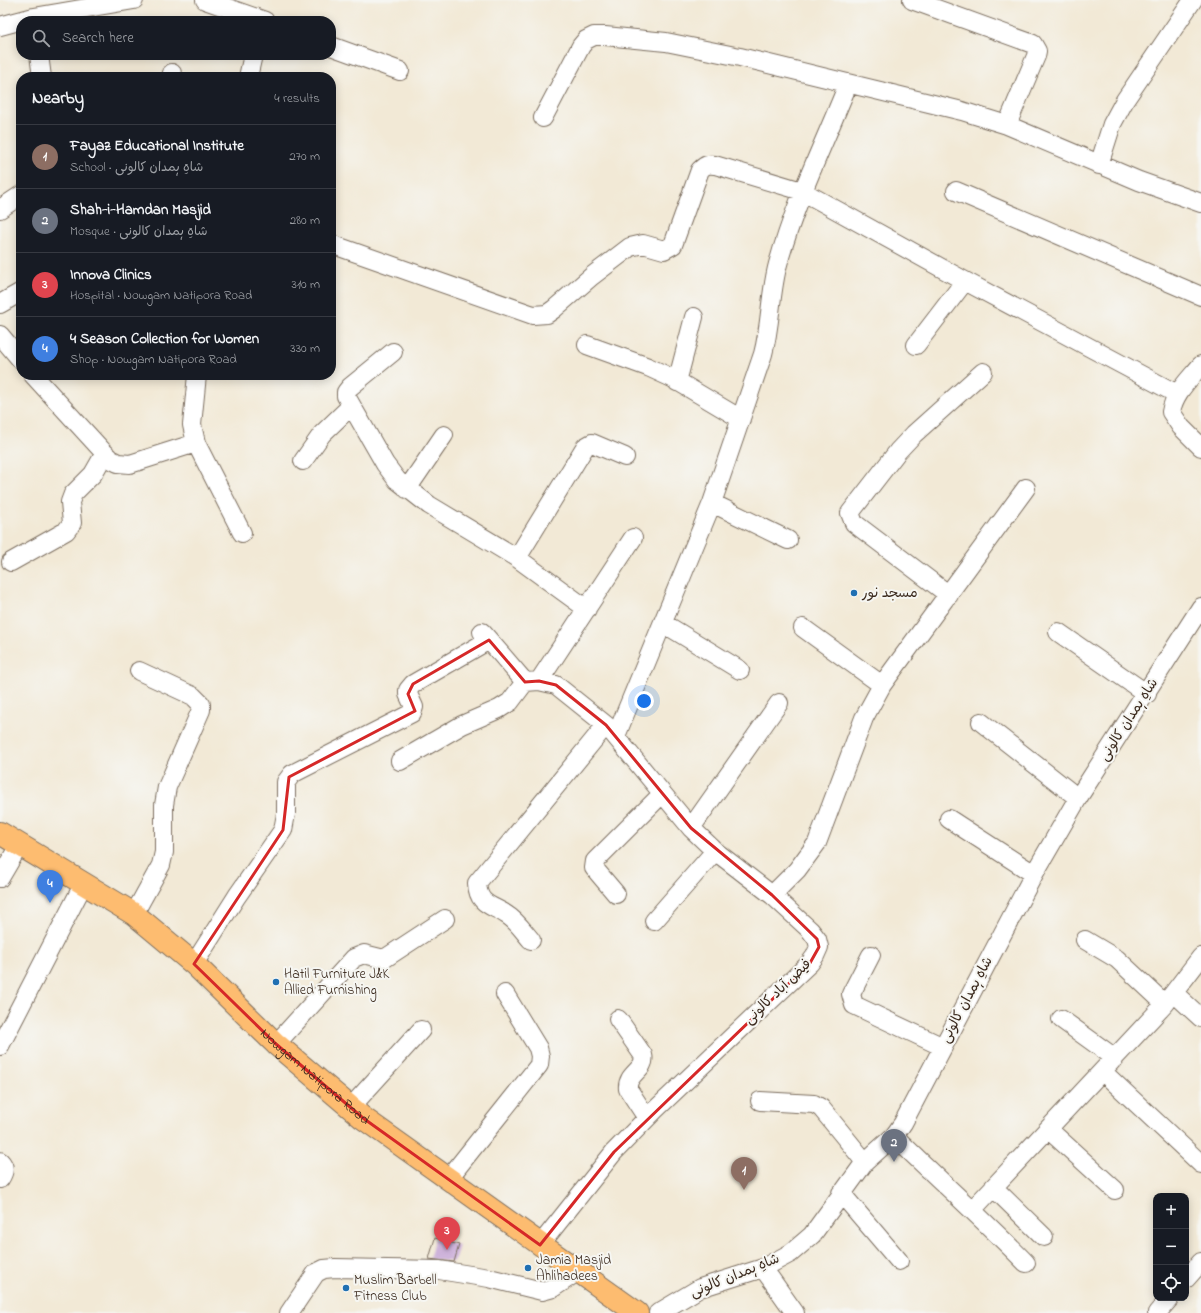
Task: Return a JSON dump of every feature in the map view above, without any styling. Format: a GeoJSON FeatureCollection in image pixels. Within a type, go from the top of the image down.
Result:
{"type":"FeatureCollection","features":[{"type":"Feature","properties":{"kind":"main road","name":"Nowgam Natipora Road"},"geometry":{"type":"LineString","coordinates":[[0,833],[134,914],[194,964],[276,1044],[350,1107],[577,1272],[637,1313]]}},
{"type":"Feature","properties":{"kind":"street"},"geometry":{"type":"LineString","coordinates":[[41,16],[65,6],[134,0]]}},
{"type":"Feature","properties":{"kind":"street"},"geometry":{"type":"LineString","coordinates":[[210,0],[250,16]]}},
{"type":"Feature","properties":{"kind":"street"},"geometry":{"type":"LineString","coordinates":[[912,0],[1033,44],[1036,47],[1036,56],[1007,125]]}},
{"type":"Feature","properties":{"kind":"street"},"geometry":{"type":"LineString","coordinates":[[1099,165],[1112,124],[1125,100],[1193,0]]}},
{"type":"Feature","properties":{"kind":"street"},"geometry":{"type":"LineString","coordinates":[[0,26],[16,23]]}},
{"type":"Feature","properties":{"kind":"street"},"geometry":{"type":"LineString","coordinates":[[543,118],[581,46],[586,40],[594,36],[605,36],[666,42],[740,57],[962,111],[1007,125],[1139,181],[1201,202]]}},
{"type":"Feature","properties":{"kind":"street"},"geometry":{"type":"LineString","coordinates":[[336,48],[400,71]]}},
{"type":"Feature","properties":{"kind":"street"},"geometry":{"type":"LineString","coordinates":[[40,60],[41,72]]}},
{"type":"Feature","properties":{"kind":"street"},"geometry":{"type":"LineString","coordinates":[[249,72],[252,60]]}},
{"type":"Feature","properties":{"kind":"street"},"geometry":{"type":"LineString","coordinates":[[531,940],[507,914],[486,904],[479,894],[477,884],[611,730],[663,623],[712,503],[766,342],[777,265],[802,191],[848,84]]}},
{"type":"Feature","properties":{"kind":"street"},"geometry":{"type":"LineString","coordinates":[[336,246],[533,315],[547,314],[592,276],[630,247],[643,244],[664,250],[673,245],[703,166],[709,164],[715,165],[802,191],[965,281],[1177,394]]}},
{"type":"Feature","properties":{"kind":"street"},"geometry":{"type":"LineString","coordinates":[[956,191],[1201,296]]}},
{"type":"Feature","properties":{"kind":"street"},"geometry":{"type":"LineString","coordinates":[[0,209],[16,198]]}},
{"type":"Feature","properties":{"kind":"street"},"geometry":{"type":"LineString","coordinates":[[916,345],[965,281]]}},
{"type":"Feature","properties":{"kind":"street"},"geometry":{"type":"LineString","coordinates":[[0,304],[16,295]]}},
{"type":"Feature","properties":{"kind":"street"},"geometry":{"type":"LineString","coordinates":[[677,382],[694,317]]}},
{"type":"Feature","properties":{"kind":"street"},"geometry":{"type":"LineString","coordinates":[[0,335],[16,354]]}},
{"type":"Feature","properties":{"kind":"street"},"geometry":{"type":"LineString","coordinates":[[587,345],[648,367],[741,419]]}},
{"type":"Feature","properties":{"kind":"street"},"geometry":{"type":"LineString","coordinates":[[393,352],[346,392],[346,396],[385,464],[397,480],[429,505],[517,558],[587,609]]}},
{"type":"Feature","properties":{"kind":"street"},"geometry":{"type":"LineString","coordinates":[[1201,365],[1177,394],[1172,403],[1171,412],[1182,427],[1201,447]]}},
{"type":"Feature","properties":{"kind":"street"},"geometry":{"type":"LineString","coordinates":[[949,595],[854,523],[850,513],[898,451],[914,434],[983,372]]}},
{"type":"Feature","properties":{"kind":"street"},"geometry":{"type":"LineString","coordinates":[[38,380],[110,459],[118,463],[130,464],[196,443]]}},
{"type":"Feature","properties":{"kind":"street"},"geometry":{"type":"LineString","coordinates":[[196,380],[192,425],[196,443],[242,533]]}},
{"type":"Feature","properties":{"kind":"street"},"geometry":{"type":"LineString","coordinates":[[304,461],[322,434],[352,406]]}},
{"type":"Feature","properties":{"kind":"street"},"geometry":{"type":"LineString","coordinates":[[407,489],[444,435]]}},
{"type":"Feature","properties":{"kind":"street"},"geometry":{"type":"LineString","coordinates":[[517,558],[585,447],[592,443],[625,457]]}},
{"type":"Feature","properties":{"kind":"street"},"geometry":{"type":"LineString","coordinates":[[11,562],[66,531],[72,523],[70,502],[73,494],[93,474],[105,453]]}},
{"type":"Feature","properties":{"kind":"street"},"geometry":{"type":"LineString","coordinates":[[772,896],[797,870],[817,843],[864,718],[882,685],[1026,488]]}},
{"type":"Feature","properties":{"kind":"street"},"geometry":{"type":"LineString","coordinates":[[712,503],[788,540]]}},
{"type":"Feature","properties":{"kind":"street"},"geometry":{"type":"LineString","coordinates":[[400,761],[462,725],[505,706],[532,682],[587,609],[633,538]]}},
{"type":"Feature","properties":{"kind":"street","name":"شاہِ ہمدان کالونی"},"geometry":{"type":"LineString","coordinates":[[658,1313],[700,1288],[763,1268],[791,1253],[812,1235],[841,1193],[865,1162],[894,1136],[903,1123],[1034,874],[1078,798],[1147,694],[1201,607]]}},
{"type":"Feature","properties":{"kind":"street"},"geometry":{"type":"LineString","coordinates":[[663,623],[740,670]]}},
{"type":"Feature","properties":{"kind":"street"},"geometry":{"type":"LineString","coordinates":[[803,628],[882,685]]}},
{"type":"Feature","properties":{"kind":"street"},"geometry":{"type":"LineString","coordinates":[[1058,632],[1147,694]]}},
{"type":"Feature","properties":{"kind":"street"},"geometry":{"type":"LineString","coordinates":[[194,964],[237,896],[283,830],[286,814],[286,782],[292,774],[412,713],[414,707],[408,694],[408,690],[413,684],[486,636],[532,682]]}},
{"type":"Feature","properties":{"kind":"street"},"geometry":{"type":"LineString","coordinates":[[134,914],[161,865],[164,852],[164,805],[167,787],[202,710],[201,704],[193,696],[140,671]]}},
{"type":"Feature","properties":{"kind":"street","name":"فیض آباد کالونی"},"geometry":{"type":"LineString","coordinates":[[532,682],[556,685],[611,730],[691,828],[715,851],[772,896],[810,930],[817,939],[819,947],[815,956],[647,1118],[614,1152],[540,1245]]}},
{"type":"Feature","properties":{"kind":"street"},"geometry":{"type":"LineString","coordinates":[[691,828],[779,703]]}},
{"type":"Feature","properties":{"kind":"street"},"geometry":{"type":"LineString","coordinates":[[981,722],[1078,798]]}},
{"type":"Feature","properties":{"kind":"street"},"geometry":{"type":"LineString","coordinates":[[616,894],[594,868],[595,861],[662,794]]}},
{"type":"Feature","properties":{"kind":"street"},"geometry":{"type":"LineString","coordinates":[[949,819],[1034,874]]}},
{"type":"Feature","properties":{"kind":"street"},"geometry":{"type":"LineString","coordinates":[[0,878],[20,844]]}},
{"type":"Feature","properties":{"kind":"street"},"geometry":{"type":"LineString","coordinates":[[654,921],[715,851]]}},
{"type":"Feature","properties":{"kind":"street"},"geometry":{"type":"LineString","coordinates":[[0,1046],[84,883]]}},
{"type":"Feature","properties":{"kind":"street"},"geometry":{"type":"LineString","coordinates":[[276,1044],[354,958],[364,954],[384,958],[445,919]]}},
{"type":"Feature","properties":{"kind":"street"},"geometry":{"type":"LineString","coordinates":[[1084,940],[1117,959],[1170,999],[1201,1018]]}},
{"type":"Feature","properties":{"kind":"street"},"geometry":{"type":"LineString","coordinates":[[870,955],[851,994],[854,1005],[943,1047]]}},
{"type":"Feature","properties":{"kind":"street"},"geometry":{"type":"LineString","coordinates":[[973,1209],[1170,999],[1201,957]]}},
{"type":"Feature","properties":{"kind":"street"},"geometry":{"type":"LineString","coordinates":[[449,1178],[539,1065],[540,1056],[538,1048],[505,994]]}},
{"type":"Feature","properties":{"kind":"street"},"geometry":{"type":"LineString","coordinates":[[618,1019],[643,1055],[644,1060],[642,1065],[628,1080],[627,1084],[628,1089],[647,1118]]}},
{"type":"Feature","properties":{"kind":"street"},"geometry":{"type":"LineString","coordinates":[[1061,1019],[1115,1058]]}},
{"type":"Feature","properties":{"kind":"street"},"geometry":{"type":"LineString","coordinates":[[350,1107],[421,1030]]}},
{"type":"Feature","properties":{"kind":"street"},"geometry":{"type":"LineString","coordinates":[[1103,1072],[1201,1164]]}},
{"type":"Feature","properties":{"kind":"street"},"geometry":{"type":"LineString","coordinates":[[760,1101],[808,1103],[821,1108],[865,1162]]}},
{"type":"Feature","properties":{"kind":"street"},"geometry":{"type":"LineString","coordinates":[[1048,1130],[1115,1190]]}},
{"type":"Feature","properties":{"kind":"street"},"geometry":{"type":"LineString","coordinates":[[894,1136],[941,1182],[973,1209],[1026,1263]]}},
{"type":"Feature","properties":{"kind":"street"},"geometry":{"type":"LineString","coordinates":[[0,1161],[4,1166],[0,1179]]}},
{"type":"Feature","properties":{"kind":"street"},"geometry":{"type":"LineString","coordinates":[[994,1188],[1044,1237]]}},
{"type":"Feature","properties":{"kind":"street"},"geometry":{"type":"LineString","coordinates":[[841,1193],[900,1261]]}},
{"type":"Feature","properties":{"kind":"street"},"geometry":{"type":"LineString","coordinates":[[1189,1276],[1201,1262]]}},
{"type":"Feature","properties":{"kind":"street"},"geometry":{"type":"LineString","coordinates":[[763,1268],[795,1313]]}},
{"type":"Feature","properties":{"kind":"street"},"geometry":{"type":"LineString","coordinates":[[289,1313],[316,1273],[324,1269],[439,1270],[489,1278],[542,1291],[553,1288],[577,1272]]}},
{"type":"Feature","properties":{"kind":"street"},"geometry":{"type":"LineString","coordinates":[[1157,1313],[1167,1301]]}},
{"type":"Feature","properties":{"kind":"highlighted area"},"geometry":{"type":"Polygon","coordinates":[[[489,640],[525,682],[539,681],[556,685],[606,725],[691,828],[772,895],[817,939],[819,947],[810,963],[614,1152],[540,1245],[363,1118],[276,1044],[194,964],[283,830],[289,777],[415,711],[408,694],[413,684],[489,640]]]}},
{"type":"Feature","properties":{"kind":"building"},"geometry":{"type":"Polygon","coordinates":[[[435,1238],[459,1245],[454,1262],[429,1259],[435,1238]]]}},
{"type":"Feature","properties":{"kind":"place","name":"مسجد نور"},"geometry":{"type":"Point","coordinates":[854,593]}},
{"type":"Feature","properties":{"kind":"place","name":"4 Season Collection for Women"},"geometry":{"type":"Point","coordinates":[50,903]}},
{"type":"Feature","properties":{"kind":"place","name":"Hatil Furniture J&K Allied Furnishing"},"geometry":{"type":"Point","coordinates":[276,982]}},
{"type":"Feature","properties":{"kind":"place","name":"Shah-i-Hamdan Masjid"},"geometry":{"type":"Point","coordinates":[894,1162]}},
{"type":"Feature","properties":{"kind":"place","name":"Fayaz Educational Institute"},"geometry":{"type":"Point","coordinates":[744,1190]}},
{"type":"Feature","properties":{"kind":"place","name":"Innova Clinics"},"geometry":{"type":"Point","coordinates":[447,1250]}},
{"type":"Feature","properties":{"kind":"place","name":"Jamia Masjid Ahlihadees"},"geometry":{"type":"Point","coordinates":[528,1268]}},
{"type":"Feature","properties":{"kind":"place","name":"Muslim Barbell Fitness Club"},"geometry":{"type":"Point","coordinates":[346,1288]}}]}
